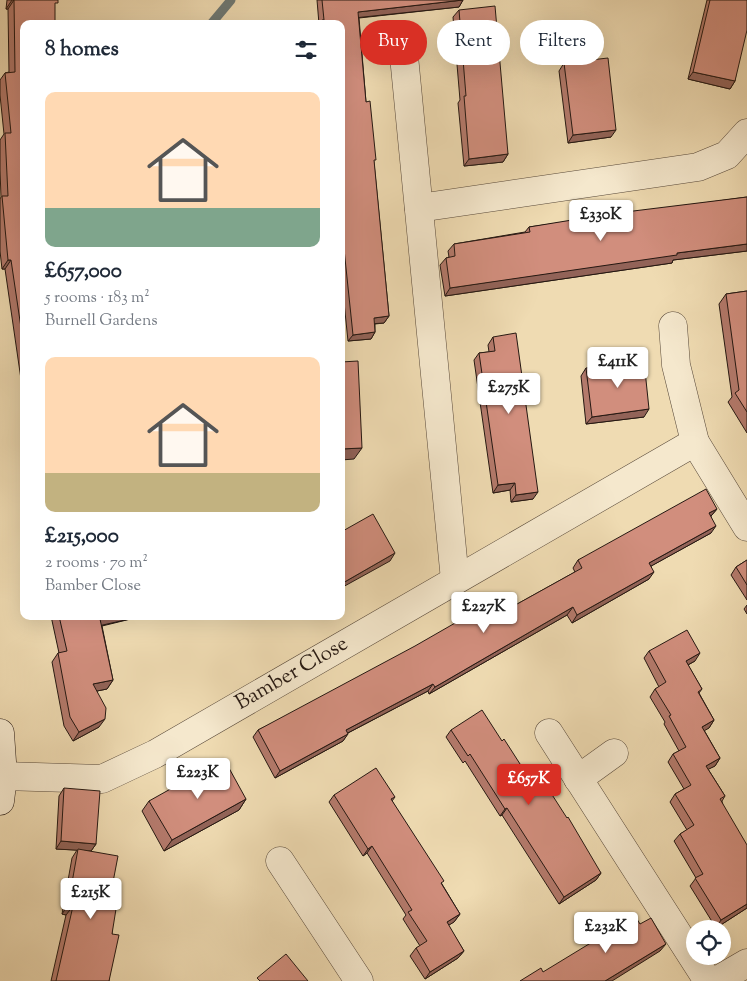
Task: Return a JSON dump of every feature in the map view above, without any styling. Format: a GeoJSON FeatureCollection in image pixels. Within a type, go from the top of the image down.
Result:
{"type":"FeatureCollection","features":[{"type":"Feature","properties":{"kind":"street"},"geometry":{"type":"LineString","coordinates":[[405,65],[455,580]]}},
{"type":"Feature","properties":{"kind":"street"},"geometry":{"type":"LineString","coordinates":[[419,208],[698,167],[727,155],[747,134]]}},
{"type":"Feature","properties":{"kind":"street"},"geometry":{"type":"LineString","coordinates":[[673,326],[676,365],[695,442],[747,527]]}},
{"type":"Feature","properties":{"kind":"street","name":"Bamber Close"},"geometry":{"type":"LineString","coordinates":[[2,788],[102,779],[155,754],[695,442]]}},
{"type":"Feature","properties":{"kind":"street"},"geometry":{"type":"LineString","coordinates":[[0,733],[2,788]]}},
{"type":"Feature","properties":{"kind":"street"},"geometry":{"type":"LineString","coordinates":[[549,733],[708,981]]}},
{"type":"Feature","properties":{"kind":"street"},"geometry":{"type":"LineString","coordinates":[[578,779],[614,753]]}},
{"type":"Feature","properties":{"kind":"street"},"geometry":{"type":"LineString","coordinates":[[280,862],[359,981]]}},
{"type":"Feature","properties":{"kind":"street"},"geometry":{"type":"LineString","coordinates":[[716,981],[747,963]]}},
{"type":"Feature","properties":{"kind":"building"},"geometry":{"type":"Polygon","coordinates":[[[14,0],[58,0],[58,3],[55,3],[55,20],[20,20],[20,321],[11,260],[8,260],[2,196],[8,196],[5,133],[11,133],[5,73],[15,72],[14,0]]]}},
{"type":"Feature","properties":{"kind":"building"},"geometry":{"type":"Polygon","coordinates":[[[322,0],[463,0],[358,12],[360,65],[363,65],[366,102],[370,101],[389,316],[374,318],[375,332],[353,335],[345,258],[345,20],[324,20],[322,0]]]}},
{"type":"Feature","properties":{"kind":"building"},"geometry":{"type":"Polygon","coordinates":[[[710,0],[747,0],[747,30],[735,81],[693,72],[710,0]]]}},
{"type":"Feature","properties":{"kind":"building"},"geometry":{"type":"Polygon","coordinates":[[[495,6],[496,20],[460,20],[459,10],[495,6]]]}},
{"type":"Feature","properties":{"kind":"building"},"geometry":{"type":"Polygon","coordinates":[[[604,58],[608,58],[616,130],[573,135],[564,65],[604,65],[604,58]]]}},
{"type":"Feature","properties":{"kind":"building"},"geometry":{"type":"Polygon","coordinates":[[[463,65],[500,65],[508,154],[469,159],[464,96],[466,96],[463,65]]]}},
{"type":"Feature","properties":{"kind":"building"},"geometry":{"type":"Polygon","coordinates":[[[747,197],[747,244],[450,288],[446,258],[455,256],[454,244],[530,232],[529,227],[609,214],[747,197]]]}},
{"type":"Feature","properties":{"kind":"building"},"geometry":{"type":"Polygon","coordinates":[[[747,291],[747,412],[735,393],[739,390],[726,294],[747,291]]]}},
{"type":"Feature","properties":{"kind":"building"},"geometry":{"type":"Polygon","coordinates":[[[516,333],[538,492],[516,495],[515,483],[498,485],[479,353],[495,351],[493,337],[516,333]]]}},
{"type":"Feature","properties":{"kind":"building"},"geometry":{"type":"Polygon","coordinates":[[[358,361],[362,448],[345,449],[345,362],[358,361]]]}},
{"type":"Feature","properties":{"kind":"building"},"geometry":{"type":"Polygon","coordinates":[[[644,361],[649,409],[592,417],[586,368],[644,361]]]}},
{"type":"Feature","properties":{"kind":"building"},"geometry":{"type":"Polygon","coordinates":[[[706,489],[717,509],[709,513],[716,526],[649,563],[654,572],[577,615],[573,607],[435,687],[433,684],[346,730],[348,734],[280,771],[258,730],[476,611],[483,623],[582,568],[578,560],[706,489]]]}},
{"type":"Feature","properties":{"kind":"building"},"geometry":{"type":"Polygon","coordinates":[[[373,514],[395,553],[345,582],[345,530],[373,514]]]}},
{"type":"Feature","properties":{"kind":"building"},"geometry":{"type":"Polygon","coordinates":[[[747,560],[747,585],[736,567],[747,560]]]}},
{"type":"Feature","properties":{"kind":"building"},"geometry":{"type":"Polygon","coordinates":[[[60,620],[100,620],[113,680],[93,684],[106,708],[105,719],[79,732],[70,717],[58,653],[67,651],[60,620]]]}},
{"type":"Feature","properties":{"kind":"building"},"geometry":{"type":"Polygon","coordinates":[[[687,630],[700,653],[686,661],[702,689],[698,692],[714,720],[702,727],[720,758],[706,766],[725,796],[720,799],[747,845],[747,904],[721,920],[695,878],[703,874],[680,834],[694,825],[675,794],[691,785],[673,754],[686,747],[669,716],[671,715],[655,689],[666,682],[649,651],[687,630]]]}},
{"type":"Feature","properties":{"kind":"building"},"geometry":{"type":"Polygon","coordinates":[[[482,710],[502,741],[504,739],[523,766],[541,795],[549,790],[568,817],[601,873],[564,897],[507,808],[505,809],[470,754],[468,756],[451,730],[482,710]]]}},
{"type":"Feature","properties":{"kind":"building"},"geometry":{"type":"Polygon","coordinates":[[[224,759],[246,799],[172,840],[149,801],[224,759]]]}},
{"type":"Feature","properties":{"kind":"building"},"geometry":{"type":"Polygon","coordinates":[[[376,768],[395,797],[391,799],[444,881],[441,883],[460,914],[447,922],[464,951],[430,972],[416,948],[427,941],[408,912],[412,910],[372,846],[368,849],[334,795],[376,768]]]}},
{"type":"Feature","properties":{"kind":"building"},"geometry":{"type":"Polygon","coordinates":[[[64,788],[100,791],[96,844],[61,841],[64,788]]]}},
{"type":"Feature","properties":{"kind":"building"},"geometry":{"type":"Polygon","coordinates":[[[78,849],[118,856],[113,882],[120,884],[112,934],[119,935],[109,981],[56,981],[73,906],[68,905],[78,849]]]}},
{"type":"Feature","properties":{"kind":"building"},"geometry":{"type":"Polygon","coordinates":[[[635,916],[640,924],[651,918],[666,944],[605,981],[520,981],[541,968],[543,972],[635,916]]]}},
{"type":"Feature","properties":{"kind":"building"},"geometry":{"type":"Polygon","coordinates":[[[286,954],[308,981],[260,981],[257,978],[286,954]]]}},
{"type":"Feature","properties":{"kind":"waterway"},"geometry":{"type":"LineString","coordinates":[[214,20],[231,0]]}}]}
